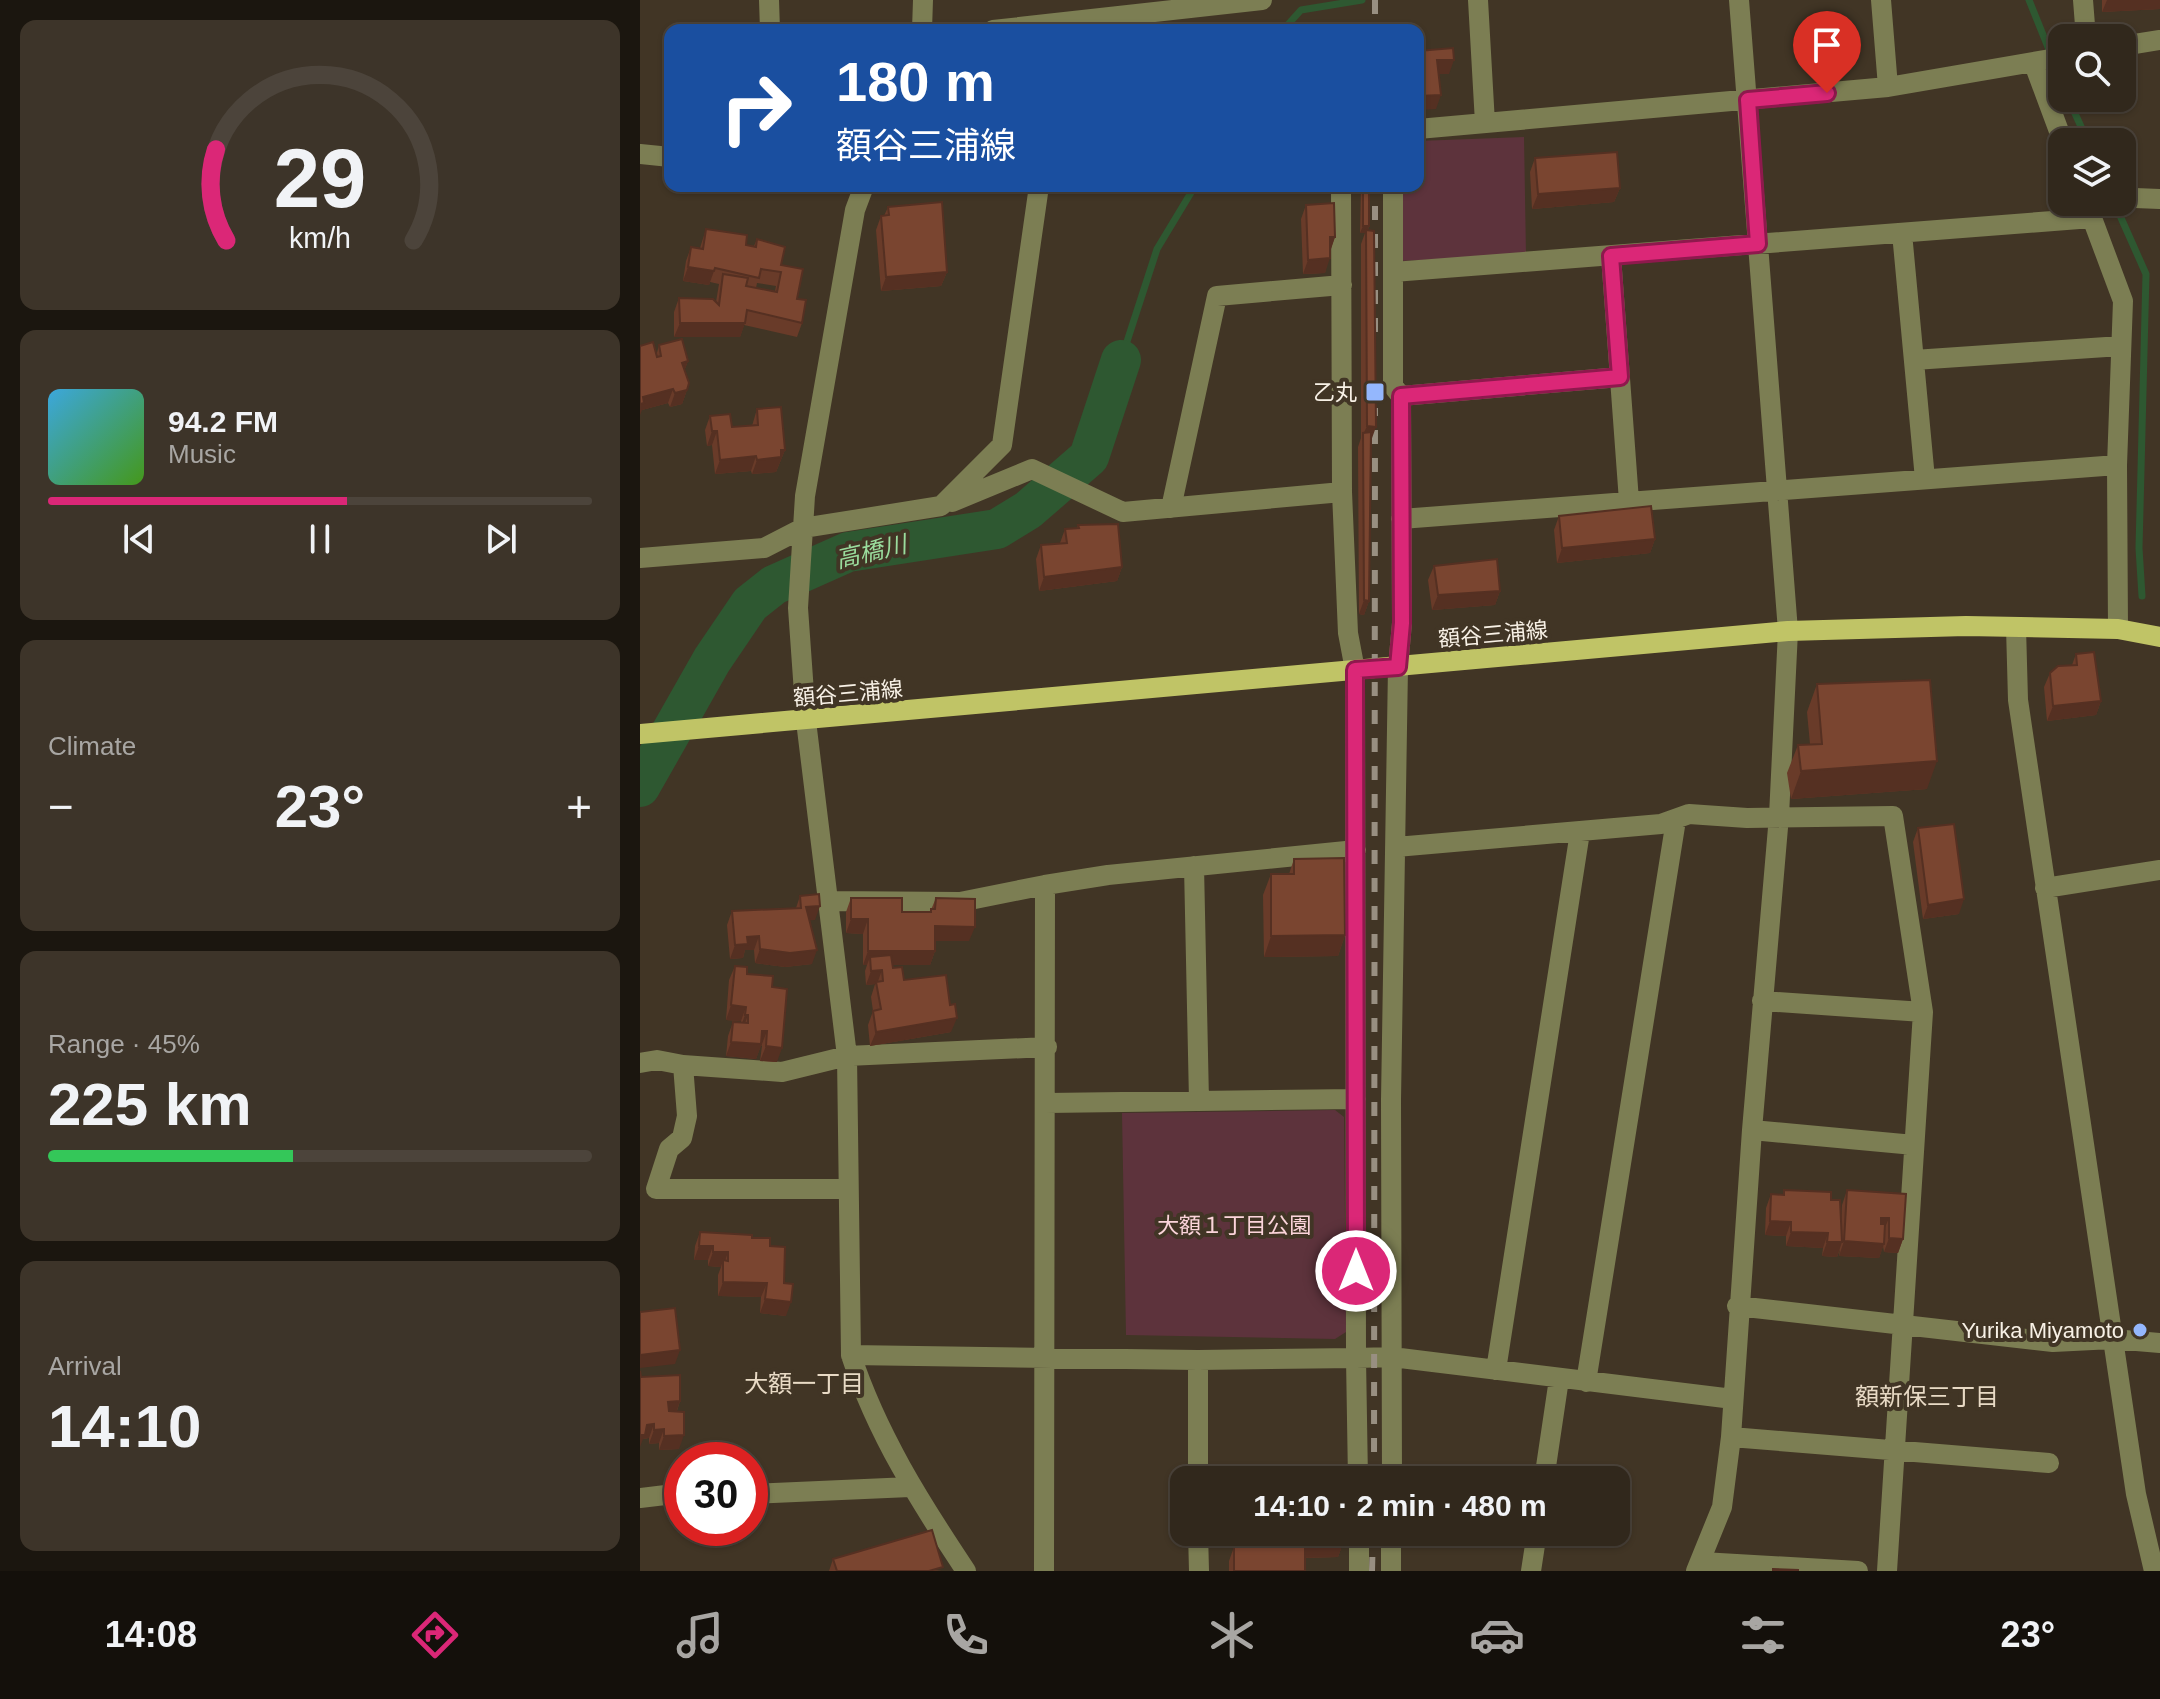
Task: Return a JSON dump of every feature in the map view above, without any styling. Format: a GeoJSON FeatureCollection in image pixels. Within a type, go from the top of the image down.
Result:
{"type":"FeatureCollection","features":[{"type":"Feature","properties":{"kind":"main road","name":"額谷三浦線"},"geometry":{"type":"LineString","coordinates":[[640,734],[1788,631],[2016,627],[2125,630],[2160,637]]}},
{"type":"Feature","properties":{"kind":"street"},"geometry":{"type":"LineString","coordinates":[[769,0],[770,24]]}},
{"type":"Feature","properties":{"kind":"street"},"geometry":{"type":"LineString","coordinates":[[922,24],[923,0]]}},
{"type":"Feature","properties":{"kind":"street"},"geometry":{"type":"LineString","coordinates":[[1047,24],[1262,0]]}},
{"type":"Feature","properties":{"kind":"street"},"geometry":{"type":"LineString","coordinates":[[1478,0],[1485,123]]}},
{"type":"Feature","properties":{"kind":"street"},"geometry":{"type":"LineString","coordinates":[[1739,0],[1788,631],[1779,816],[1737,1306],[1731,1437],[1722,1507],[1699,1566],[1858,1571]]}},
{"type":"Feature","properties":{"kind":"street"},"geometry":{"type":"LineString","coordinates":[[1881,0],[1888,87]]}},
{"type":"Feature","properties":{"kind":"street"},"geometry":{"type":"LineString","coordinates":[[2083,0],[2085,24]]}},
{"type":"Feature","properties":{"kind":"street"},"geometry":{"type":"LineString","coordinates":[[2136,44],[2160,40]]}},
{"type":"Feature","properties":{"kind":"street"},"geometry":{"type":"LineString","coordinates":[[1424,128],[1888,87],[2047,61],[2060,128]]}},
{"type":"Feature","properties":{"kind":"street"},"geometry":{"type":"LineString","coordinates":[[640,154],[664,156]]}},
{"type":"Feature","properties":{"kind":"street"},"geometry":{"type":"LineString","coordinates":[[862,192],[855,210],[805,496],[798,608],[806,721],[847,1056],[846,1189],[851,1355],[864,1395],[910,1487],[966,1571]]}},
{"type":"Feature","properties":{"kind":"street"},"geometry":{"type":"LineString","coordinates":[[941,506],[1002,445],[1038,192]]}},
{"type":"Feature","properties":{"kind":"street"},"geometry":{"type":"LineString","coordinates":[[1341,192],[1342,492],[1348,633],[1355,670],[1358,1466]]}},
{"type":"Feature","properties":{"kind":"street"},"geometry":{"type":"LineString","coordinates":[[1392,1466],[1391,1100],[1398,667],[1402,623],[1401,396],[1393,386],[1393,192]]}},
{"type":"Feature","properties":{"kind":"street"},"geometry":{"type":"LineString","coordinates":[[2136,198],[2160,199]]}},
{"type":"Feature","properties":{"kind":"street"},"geometry":{"type":"LineString","coordinates":[[1393,272],[1902,233],[2048,215]]}},
{"type":"Feature","properties":{"kind":"street"},"geometry":{"type":"LineString","coordinates":[[2091,216],[2123,301],[2117,465],[2125,630]]}},
{"type":"Feature","properties":{"kind":"street"},"geometry":{"type":"LineString","coordinates":[[1902,233],[1925,479]]}},
{"type":"Feature","properties":{"kind":"street"},"geometry":{"type":"LineString","coordinates":[[1611,256],[1629,501]]}},
{"type":"Feature","properties":{"kind":"street"},"geometry":{"type":"LineString","coordinates":[[1171,508],[1217,296],[1342,285]]}},
{"type":"Feature","properties":{"kind":"street"},"geometry":{"type":"LineString","coordinates":[[1914,360],[2121,346]]}},
{"type":"Feature","properties":{"kind":"street"},"geometry":{"type":"LineString","coordinates":[[1401,396],[1620,377]]}},
{"type":"Feature","properties":{"kind":"street"},"geometry":{"type":"LineString","coordinates":[[1401,519],[2117,465]]}},
{"type":"Feature","properties":{"kind":"street"},"geometry":{"type":"LineString","coordinates":[[640,558],[764,548],[941,506],[1032,469],[1123,512],[1342,492]]}},
{"type":"Feature","properties":{"kind":"street"},"geometry":{"type":"LineString","coordinates":[[2016,627],[2018,700],[2045,888],[2136,1494],[2154,1571]]}},
{"type":"Feature","properties":{"kind":"street"},"geometry":{"type":"LineString","coordinates":[[1396,847],[1580,832],[1676,820],[1689,814],[1747,818],[1893,816],[1923,1012],[1887,1571]]}},
{"type":"Feature","properties":{"kind":"street"},"geometry":{"type":"LineString","coordinates":[[1586,1382],[1676,820]]}},
{"type":"Feature","properties":{"kind":"street"},"geometry":{"type":"LineString","coordinates":[[1496,1370],[1580,832]]}},
{"type":"Feature","properties":{"kind":"street"},"geometry":{"type":"LineString","coordinates":[[828,901],[960,902],[1045,885],[1356,850]]}},
{"type":"Feature","properties":{"kind":"street"},"geometry":{"type":"LineString","coordinates":[[1194,866],[1199,1101]]}},
{"type":"Feature","properties":{"kind":"street"},"geometry":{"type":"LineString","coordinates":[[2045,888],[2160,870]]}},
{"type":"Feature","properties":{"kind":"street"},"geometry":{"type":"LineString","coordinates":[[1044,1571],[1045,885]]}},
{"type":"Feature","properties":{"kind":"street"},"geometry":{"type":"LineString","coordinates":[[1762,1001],[1923,1012]]}},
{"type":"Feature","properties":{"kind":"street"},"geometry":{"type":"LineString","coordinates":[[640,1063],[657,1060],[683,1065],[782,1072],[847,1056],[1047,1047]]}},
{"type":"Feature","properties":{"kind":"street"},"geometry":{"type":"LineString","coordinates":[[683,1065],[687,1116],[682,1138],[669,1149],[656,1189],[846,1189]]}},
{"type":"Feature","properties":{"kind":"street"},"geometry":{"type":"LineString","coordinates":[[1047,1103],[1356,1099]]}},
{"type":"Feature","properties":{"kind":"street"},"geometry":{"type":"LineString","coordinates":[[1752,1130],[1914,1145]]}},
{"type":"Feature","properties":{"kind":"street"},"geometry":{"type":"LineString","coordinates":[[1737,1306],[2053,1342],[2113,1339],[2160,1343]]}},
{"type":"Feature","properties":{"kind":"street"},"geometry":{"type":"LineString","coordinates":[[851,1355],[1198,1360],[1392,1357],[1733,1399]]}},
{"type":"Feature","properties":{"kind":"street"},"geometry":{"type":"LineString","coordinates":[[1198,1360],[1198,1466]]}},
{"type":"Feature","properties":{"kind":"street"},"geometry":{"type":"LineString","coordinates":[[1546,1466],[1559,1379]]}},
{"type":"Feature","properties":{"kind":"street"},"geometry":{"type":"LineString","coordinates":[[1731,1437],[2049,1463]]}},
{"type":"Feature","properties":{"kind":"street"},"geometry":{"type":"LineString","coordinates":[[768,1493],[910,1487]]}},
{"type":"Feature","properties":{"kind":"street"},"geometry":{"type":"LineString","coordinates":[[640,1498],[664,1495]]}},
{"type":"Feature","properties":{"kind":"street"},"geometry":{"type":"LineString","coordinates":[[1198,1546],[1199,1571]]}},
{"type":"Feature","properties":{"kind":"street"},"geometry":{"type":"LineString","coordinates":[[1359,1546],[1359,1571]]}},
{"type":"Feature","properties":{"kind":"street"},"geometry":{"type":"LineString","coordinates":[[1391,1546],[1391,1571]]}},
{"type":"Feature","properties":{"kind":"street"},"geometry":{"type":"LineString","coordinates":[[1531,1571],[1535,1546]]}},
{"type":"Feature","properties":{"kind":"green space"},"geometry":{"type":"Polygon","coordinates":[[[1524,137],[1526,255],[1400,261],[1400,192],[1424,192],[1424,141],[1524,137]]]}},
{"type":"Feature","properties":{"kind":"green space","name":"大額１丁目公園"},"geometry":{"type":"Polygon","coordinates":[[[1335,1110],[1344,1117],[1346,1332],[1335,1339],[1126,1335],[1122,1113],[1335,1110]]]}},
{"type":"Feature","properties":{"kind":"building"},"geometry":{"type":"Polygon","coordinates":[[[1453,48],[1454,60],[1437,60],[1441,95],[1424,96],[1424,50],[1453,48]]]}},
{"type":"Feature","properties":{"kind":"building"},"geometry":{"type":"Polygon","coordinates":[[[1617,152],[1620,188],[1538,194],[1535,158],[1617,152]]]}},
{"type":"Feature","properties":{"kind":"building"},"geometry":{"type":"Polygon","coordinates":[[[1363,192],[1369,192],[1369,226],[1363,226],[1363,192]]]}},
{"type":"Feature","properties":{"kind":"building"},"geometry":{"type":"Polygon","coordinates":[[[942,202],[947,272],[886,277],[881,216],[889,215],[888,207],[942,202]]]}},
{"type":"Feature","properties":{"kind":"building"},"geometry":{"type":"Polygon","coordinates":[[[1334,203],[1335,237],[1330,237],[1330,258],[1308,260],[1306,205],[1334,203]]]}},
{"type":"Feature","properties":{"kind":"building"},"geometry":{"type":"Polygon","coordinates":[[[706,229],[747,235],[746,245],[756,247],[757,239],[785,247],[781,265],[803,269],[797,299],[806,300],[802,323],[747,310],[745,323],[680,323],[679,298],[713,299],[719,305],[723,274],[748,278],[746,286],[777,292],[781,272],[761,269],[759,278],[715,268],[714,271],[688,267],[691,247],[703,249],[706,229]]]}},
{"type":"Feature","properties":{"kind":"building"},"geometry":{"type":"Polygon","coordinates":[[[1366,230],[1374,231],[1376,427],[1367,426],[1366,230]]]}},
{"type":"Feature","properties":{"kind":"building"},"geometry":{"type":"Polygon","coordinates":[[[682,339],[688,361],[682,363],[689,383],[687,390],[675,393],[673,389],[643,397],[644,403],[640,404],[640,346],[653,342],[657,357],[661,356],[659,345],[682,339]]]}},
{"type":"Feature","properties":{"kind":"building"},"geometry":{"type":"Polygon","coordinates":[[[781,407],[785,450],[781,450],[781,457],[720,460],[717,431],[712,431],[710,416],[730,414],[732,427],[758,425],[757,409],[781,407]]]}},
{"type":"Feature","properties":{"kind":"building"},"geometry":{"type":"Polygon","coordinates":[[[1371,432],[1369,601],[1364,600],[1363,433],[1371,432]]]}},
{"type":"Feature","properties":{"kind":"building"},"geometry":{"type":"Polygon","coordinates":[[[1651,506],[1655,539],[1562,548],[1559,516],[1651,506]]]}},
{"type":"Feature","properties":{"kind":"building"},"geometry":{"type":"Polygon","coordinates":[[[1118,524],[1122,567],[1044,577],[1041,545],[1067,543],[1065,529],[1079,528],[1078,525],[1118,524]]]}},
{"type":"Feature","properties":{"kind":"building"},"geometry":{"type":"Polygon","coordinates":[[[1497,559],[1500,591],[1438,595],[1434,566],[1497,559]]]}},
{"type":"Feature","properties":{"kind":"building"},"geometry":{"type":"Polygon","coordinates":[[[2094,652],[2101,701],[2053,706],[2050,673],[2058,666],[2077,665],[2076,654],[2094,652]]]}},
{"type":"Feature","properties":{"kind":"building"},"geometry":{"type":"Polygon","coordinates":[[[1930,680],[1937,761],[1801,771],[1798,745],[1822,744],[1817,684],[1930,680]]]}},
{"type":"Feature","properties":{"kind":"building"},"geometry":{"type":"Polygon","coordinates":[[[1954,824],[1964,899],[1928,905],[1918,828],[1954,824]]]}},
{"type":"Feature","properties":{"kind":"building"},"geometry":{"type":"Polygon","coordinates":[[[1344,858],[1345,935],[1271,936],[1271,874],[1294,874],[1294,859],[1344,858]]]}},
{"type":"Feature","properties":{"kind":"building"},"geometry":{"type":"Polygon","coordinates":[[[819,894],[820,906],[806,907],[817,950],[790,953],[760,949],[759,936],[747,937],[748,944],[735,945],[732,911],[801,908],[800,896],[819,894]]]}},
{"type":"Feature","properties":{"kind":"building"},"geometry":{"type":"Polygon","coordinates":[[[851,898],[902,898],[902,912],[931,912],[935,909],[936,898],[975,899],[975,927],[935,926],[935,951],[868,951],[868,919],[851,919],[851,898]]]}},
{"type":"Feature","properties":{"kind":"building"},"geometry":{"type":"Polygon","coordinates":[[[891,955],[893,968],[902,967],[904,980],[946,975],[950,1005],[955,1004],[957,1018],[876,1032],[873,1011],[881,1009],[876,982],[883,981],[882,970],[871,971],[870,957],[891,955]]]}},
{"type":"Feature","properties":{"kind":"building"},"geometry":{"type":"Polygon","coordinates":[[[735,966],[747,967],[747,974],[773,976],[772,987],[787,989],[782,1048],[766,1046],[767,1031],[762,1031],[761,1044],[731,1042],[733,1022],[748,1023],[746,1007],[731,1005],[735,966]]]}},
{"type":"Feature","properties":{"kind":"building"},"geometry":{"type":"Polygon","coordinates":[[[1784,1190],[1831,1192],[1831,1200],[1840,1200],[1842,1242],[1827,1242],[1828,1233],[1791,1232],[1791,1222],[1770,1221],[1771,1194],[1784,1195],[1784,1190]]]}},
{"type":"Feature","properties":{"kind":"building"},"geometry":{"type":"Polygon","coordinates":[[[1847,1190],[1906,1194],[1903,1239],[1889,1238],[1889,1218],[1881,1218],[1881,1224],[1885,1224],[1884,1244],[1844,1241],[1847,1190]]]}},
{"type":"Feature","properties":{"kind":"building"},"geometry":{"type":"Polygon","coordinates":[[[700,1232],[770,1238],[770,1246],[785,1247],[784,1283],[793,1284],[791,1302],[765,1299],[767,1283],[723,1282],[723,1260],[728,1261],[728,1252],[713,1252],[713,1246],[699,1246],[700,1232]]]}},
{"type":"Feature","properties":{"kind":"building"},"geometry":{"type":"Polygon","coordinates":[[[675,1308],[680,1350],[640,1355],[640,1312],[675,1308]]]}},
{"type":"Feature","properties":{"kind":"building"},"geometry":{"type":"Polygon","coordinates":[[[640,1371],[641,1377],[680,1375],[680,1401],[668,1402],[669,1411],[684,1412],[684,1435],[664,1436],[664,1429],[654,1430],[654,1424],[647,1425],[645,1435],[640,1435],[640,1371]]]}},
{"type":"Feature","properties":{"kind":"building"},"geometry":{"type":"Polygon","coordinates":[[[932,1530],[943,1567],[929,1571],[837,1571],[833,1559],[932,1530]]]}},
{"type":"Feature","properties":{"kind":"building"},"geometry":{"type":"Polygon","coordinates":[[[1305,1546],[1305,1571],[1234,1571],[1234,1547],[1305,1546]]]}},
{"type":"Feature","properties":{"kind":"waterway"},"geometry":{"type":"LineString","coordinates":[[1288,24],[1301,10],[1362,0]]}},
{"type":"Feature","properties":{"kind":"waterway"},"geometry":{"type":"LineString","coordinates":[[2029,0],[2048,47]]}},
{"type":"Feature","properties":{"kind":"waterway"},"geometry":{"type":"LineString","coordinates":[[2074,112],[2082,128]]}},
{"type":"Feature","properties":{"kind":"waterway"},"geometry":{"type":"LineString","coordinates":[[1121,360],[1157,249],[1191,192]]}},
{"type":"Feature","properties":{"kind":"waterway"},"geometry":{"type":"LineString","coordinates":[[2120,216],[2146,274],[2139,548],[2142,596]]}},
{"type":"Feature","properties":{"kind":"waterway","name":"高橋川"},"geometry":{"type":"LineString","coordinates":[[640,787],[712,660],[750,604],[774,585],[848,552],[997,529],[1028,510],[1089,457],[1121,360]]}},
{"type":"Feature","properties":{"kind":"railway"},"geometry":{"type":"LineString","coordinates":[[1375,0],[1375,24]]}},
{"type":"Feature","properties":{"kind":"railway"},"geometry":{"type":"LineString","coordinates":[[1375,192],[1375,332]]}},
{"type":"Feature","properties":{"kind":"railway"},"geometry":{"type":"LineString","coordinates":[[1374,1466],[1375,408]]}},
{"type":"Feature","properties":{"kind":"railway"},"geometry":{"type":"LineString","coordinates":[[1372,1571],[1373,1546]]}},
{"type":"Feature","properties":{"kind":"place","name":"乙丸"},"geometry":{"type":"Point","coordinates":[1375,392]}},
{"type":"Feature","properties":{"kind":"place","name":"Yurika Miyamoto"},"geometry":{"type":"Point","coordinates":[2140,1330]}},
{"type":"Feature","properties":{"kind":"district","name":"大額一丁目"},"geometry":{"type":"Point","coordinates":[804,1384]}},
{"type":"Feature","properties":{"kind":"district","name":"額新保三丁目"},"geometry":{"type":"Point","coordinates":[1927,1397]}},
{"type":"Feature","properties":{"kind":"route"},"geometry":{"type":"LineString","coordinates":[[1356,1271],[1355,670],[1398,667],[1402,623],[1401,396],[1620,377],[1611,256],[1758,244],[1748,100],[1827,93]]}}]}
